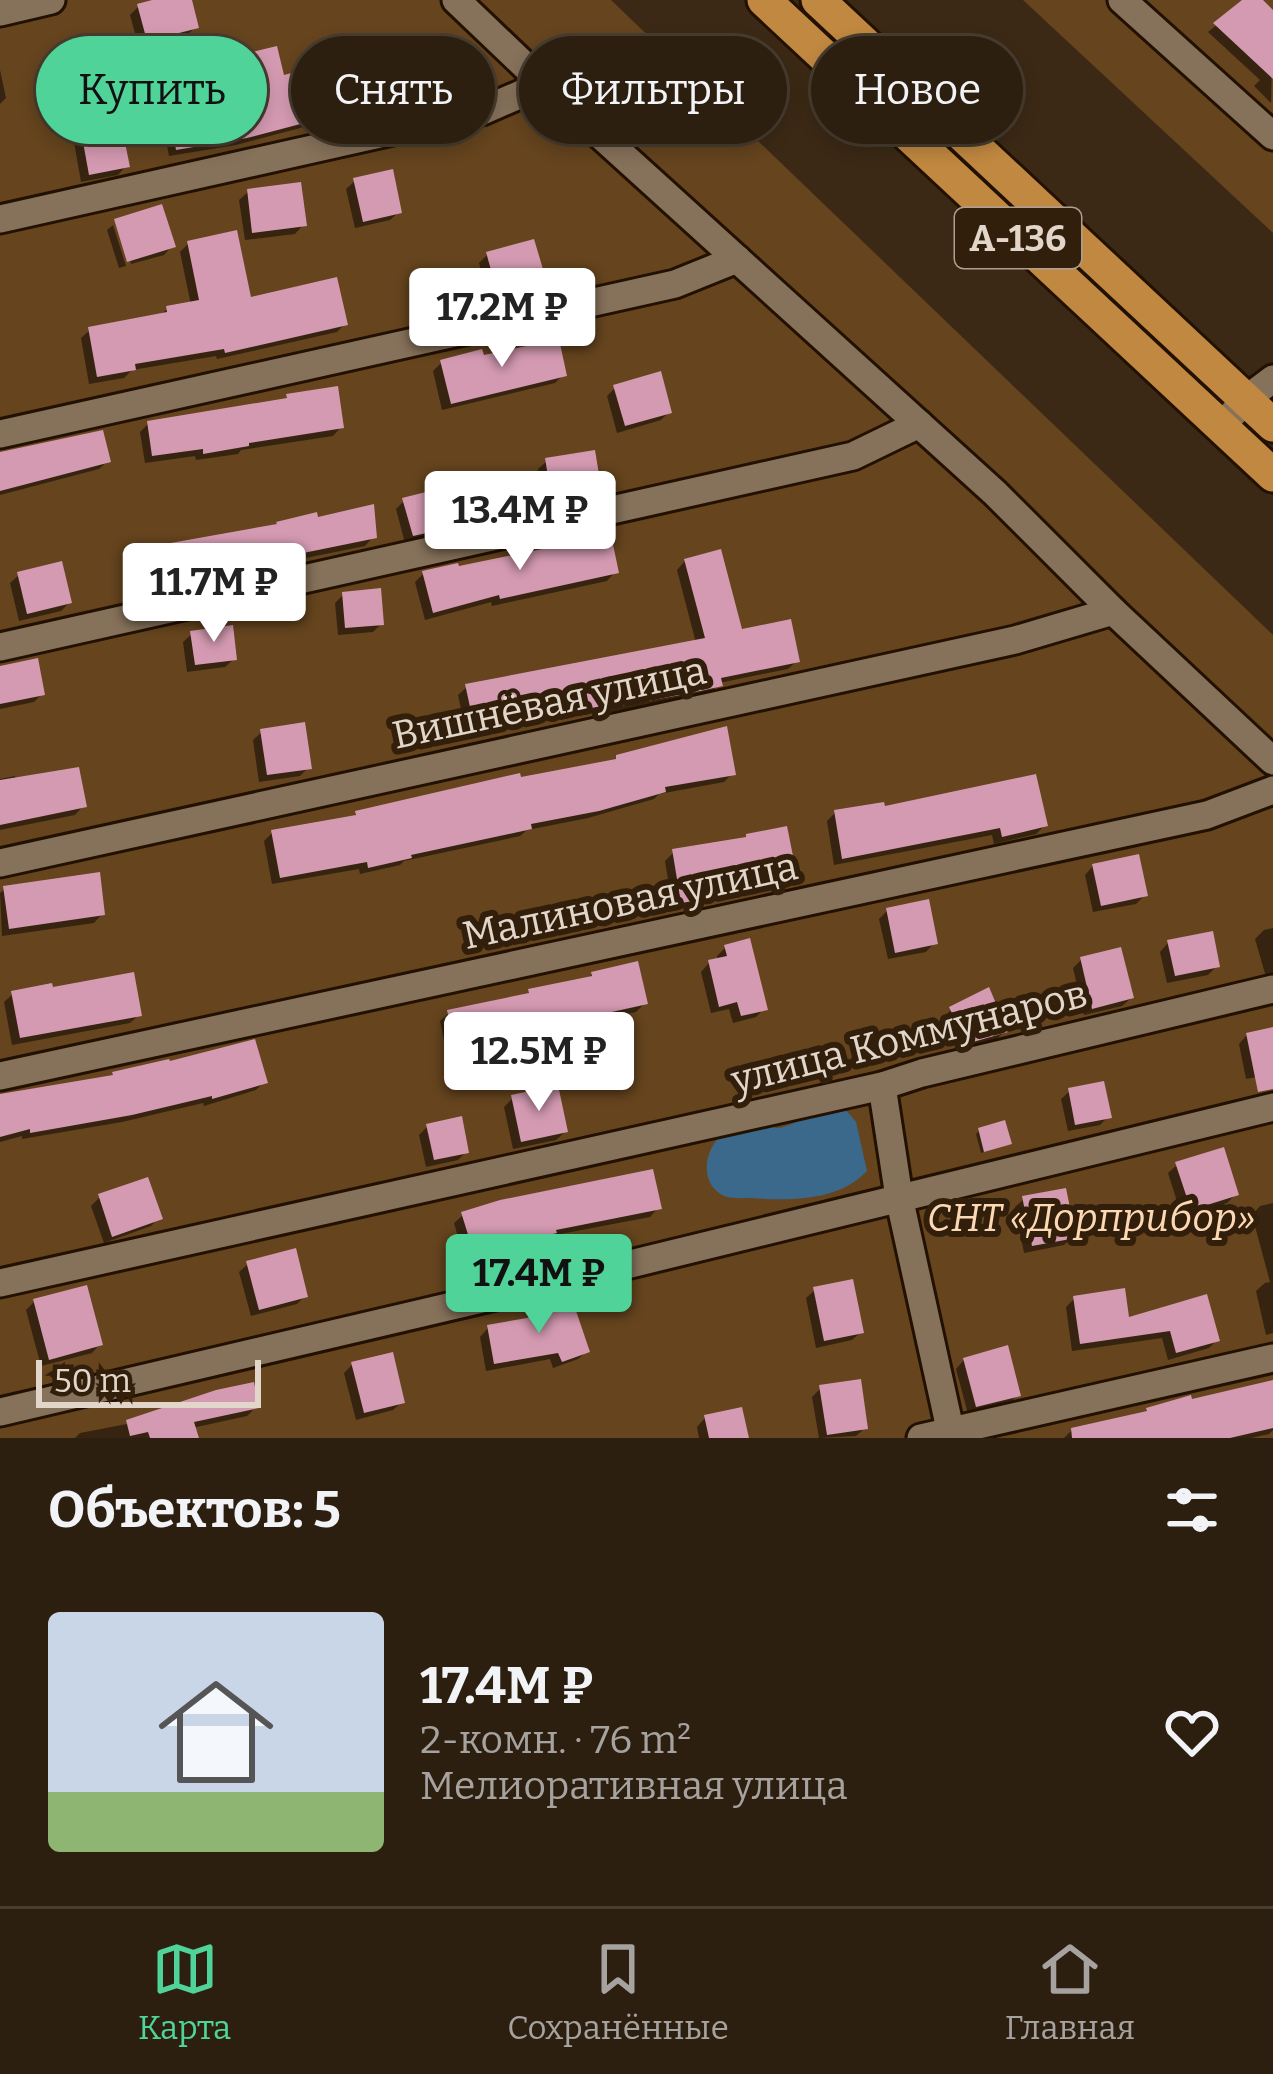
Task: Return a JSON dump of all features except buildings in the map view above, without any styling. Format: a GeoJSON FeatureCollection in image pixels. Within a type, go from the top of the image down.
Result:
{"type":"FeatureCollection","features":[{"type":"Feature","properties":{"kind":"highway","name":"А-136"},"geometry":{"type":"LineString","coordinates":[[764,0],[1273,476]]}},
{"type":"Feature","properties":{"kind":"highway","name":"А-136"},"geometry":{"type":"LineString","coordinates":[[818,0],[1273,425]]}},
{"type":"Feature","properties":{"kind":"street"},"geometry":{"type":"LineString","coordinates":[[0,12],[51,0]]}},
{"type":"Feature","properties":{"kind":"street"},"geometry":{"type":"LineString","coordinates":[[456,0],[519,60]]}},
{"type":"Feature","properties":{"kind":"street"},"geometry":{"type":"LineString","coordinates":[[1122,0],[1273,136]]}},
{"type":"Feature","properties":{"kind":"street"},"geometry":{"type":"LineString","coordinates":[[0,219],[482,111],[519,95]]}},
{"type":"Feature","properties":{"kind":"street"},"geometry":{"type":"LineString","coordinates":[[610,144],[995,493],[1273,761]]}},
{"type":"Feature","properties":{"kind":"street"},"geometry":{"type":"LineString","coordinates":[[0,434],[675,284],[737,259]]}},
{"type":"Feature","properties":{"kind":"street"},"geometry":{"type":"LineString","coordinates":[[1221,427],[1273,379]]}},
{"type":"Feature","properties":{"kind":"street"},"geometry":{"type":"LineString","coordinates":[[0,647],[853,456],[919,424]]}},
{"type":"Feature","properties":{"kind":"street","name":"Вишнёвая улица"},"geometry":{"type":"LineString","coordinates":[[0,863],[1015,640],[1113,611]]}},
{"type":"Feature","properties":{"kind":"street","name":"Малиновая улица"},"geometry":{"type":"LineString","coordinates":[[0,1076],[1207,815],[1273,790]]}},
{"type":"Feature","properties":{"kind":"street","name":"улица Коммунаров"},"geometry":{"type":"LineString","coordinates":[[0,1283],[882,1086],[1273,988]]}},
{"type":"Feature","properties":{"kind":"street"},"geometry":{"type":"LineString","coordinates":[[882,1086],[899,1197],[951,1434]]}},
{"type":"Feature","properties":{"kind":"street"},"geometry":{"type":"LineString","coordinates":[[0,1412],[1273,1107]]}},
{"type":"Feature","properties":{"kind":"street"},"geometry":{"type":"LineString","coordinates":[[921,1438],[1273,1358]]}},
{"type":"Feature","properties":{"kind":"green space","name":"СНТ «Дорприбор»"},"geometry":{"type":"Polygon","coordinates":[[[0,0],[611,0],[649,36],[519,36],[519,144],[761,144],[1273,635],[1273,1438],[0,1438],[0,0]]]}},
{"type":"Feature","properties":{"kind":"green space"},"geometry":{"type":"Polygon","coordinates":[[[1023,0],[1273,0],[1273,233],[1023,0]]]}},
{"type":"Feature","properties":{"kind":"water"},"geometry":{"type":"Polygon","coordinates":[[[829,1109],[846,1110],[856,1122],[867,1171],[856,1181],[828,1194],[782,1199],[727,1197],[709,1181],[710,1151],[732,1128],[759,1122],[781,1128],[829,1109]]]}}]}
